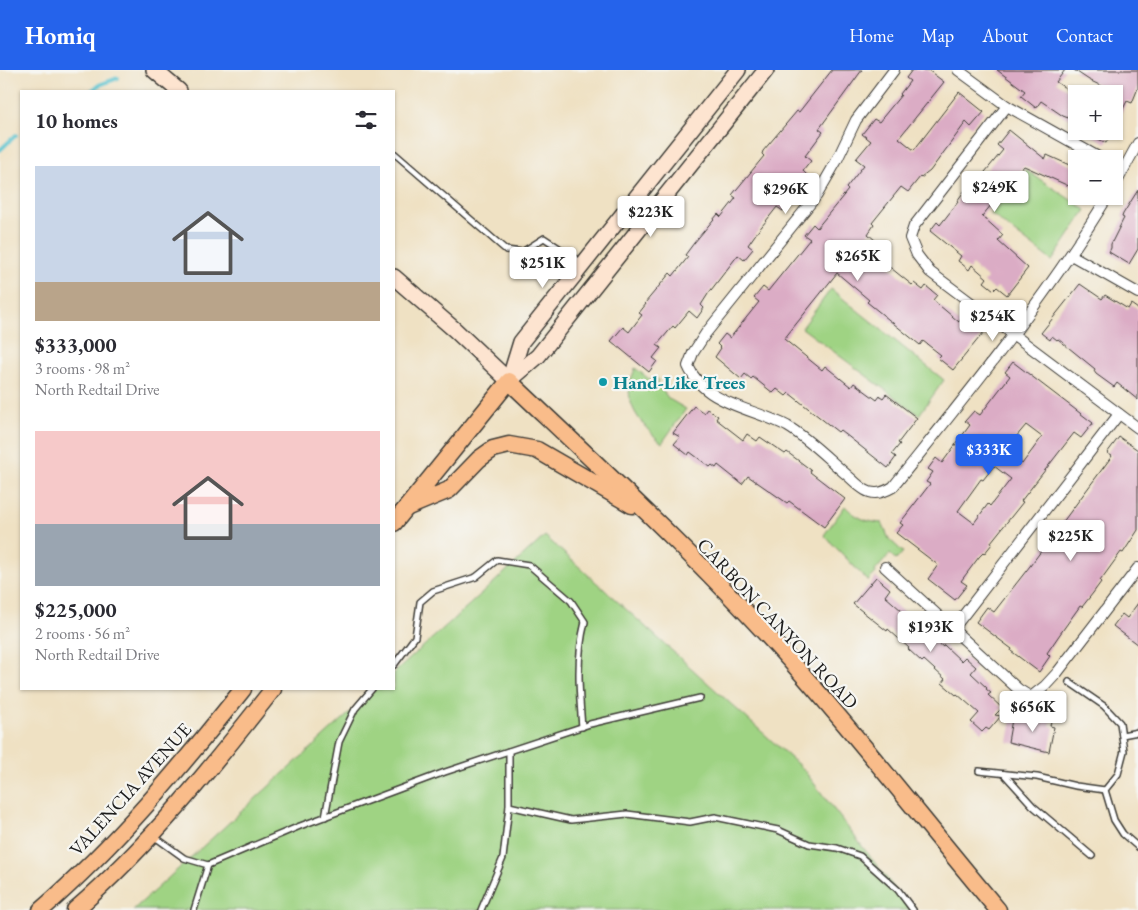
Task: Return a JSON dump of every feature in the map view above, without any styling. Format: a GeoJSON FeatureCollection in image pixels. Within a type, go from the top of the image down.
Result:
{"type":"FeatureCollection","features":[{"type":"Feature","properties":{"kind":"main road"},"geometry":{"type":"LineString","coordinates":[[395,522],[509,380]]}},
{"type":"Feature","properties":{"kind":"main road","name":"CARBON CANYON ROAD"},"geometry":{"type":"LineString","coordinates":[[509,380],[612,478],[732,598],[794,666],[998,910]]}},
{"type":"Feature","properties":{"kind":"main road"},"geometry":{"type":"LineString","coordinates":[[405,508],[450,490],[479,459],[493,449],[509,445],[538,450],[651,517]]}},
{"type":"Feature","properties":{"kind":"main road","name":"VALENCIA AVENUE"},"geometry":{"type":"LineString","coordinates":[[41,910],[123,832],[242,690]]}},
{"type":"Feature","properties":{"kind":"main road"},"geometry":{"type":"LineString","coordinates":[[75,910],[152,835],[211,768],[272,690]]}},
{"type":"Feature","properties":{"kind":"street"},"geometry":{"type":"LineString","coordinates":[[154,70],[178,90]]}},
{"type":"Feature","properties":{"kind":"street"},"geometry":{"type":"LineString","coordinates":[[509,380],[521,342],[582,263],[738,70]]}},
{"type":"Feature","properties":{"kind":"street"},"geometry":{"type":"LineString","coordinates":[[509,380],[538,356],[766,70]]}},
{"type":"Feature","properties":{"kind":"street"},"geometry":{"type":"LineString","coordinates":[[894,70],[856,120],[817,195],[706,333],[693,353],[688,366],[693,378],[724,401],[787,426],[865,490],[880,494],[893,488],[1014,336],[1071,255],[1102,205]]}},
{"type":"Feature","properties":{"kind":"street"},"geometry":{"type":"LineString","coordinates":[[958,70],[1007,106],[1086,150]]}},
{"type":"Feature","properties":{"kind":"street"},"geometry":{"type":"LineString","coordinates":[[1007,106],[914,226],[910,238],[917,255],[930,272],[1138,428]]}},
{"type":"Feature","properties":{"kind":"street"},"geometry":{"type":"LineString","coordinates":[[1123,162],[1138,142]]}},
{"type":"Feature","properties":{"kind":"street"},"geometry":{"type":"LineString","coordinates":[[1071,255],[1138,292]]}},
{"type":"Feature","properties":{"kind":"street"},"geometry":{"type":"LineString","coordinates":[[395,278],[456,330],[509,380]]}},
{"type":"Feature","properties":{"kind":"street"},"geometry":{"type":"LineString","coordinates":[[952,629],[1119,414]]}},
{"type":"Feature","properties":{"kind":"street"},"geometry":{"type":"LineString","coordinates":[[884,567],[1018,689],[1031,697],[1057,673],[1138,568]]}},
{"type":"Feature","properties":{"kind":"lane"},"geometry":{"type":"LineString","coordinates":[[395,154],[506,250],[522,252],[544,238],[582,263]]}},
{"type":"Feature","properties":{"kind":"lane"},"geometry":{"type":"LineString","coordinates":[[395,664],[415,637],[420,602],[433,591],[476,578],[498,560],[529,565],[571,601],[585,622],[580,642],[578,682],[582,727]]}},
{"type":"Feature","properties":{"kind":"lane"},"geometry":{"type":"LineString","coordinates":[[1069,682],[1104,706],[1120,723],[1124,751],[1118,774],[1105,790]]}},
{"type":"Feature","properties":{"kind":"lane"},"geometry":{"type":"LineString","coordinates":[[325,817],[339,742],[354,709],[371,690]]}},
{"type":"Feature","properties":{"kind":"lane"},"geometry":{"type":"LineString","coordinates":[[152,835],[184,858],[208,865],[325,817],[445,772],[582,727],[700,698]]}},
{"type":"Feature","properties":{"kind":"lane"},"geometry":{"type":"LineString","coordinates":[[1122,735],[1138,732]]}},
{"type":"Feature","properties":{"kind":"lane"},"geometry":{"type":"LineString","coordinates":[[481,910],[503,858],[509,806],[509,751]]}},
{"type":"Feature","properties":{"kind":"lane"},"geometry":{"type":"LineString","coordinates":[[979,771],[1037,777],[1076,786],[1105,790]]}},
{"type":"Feature","properties":{"kind":"lane"},"geometry":{"type":"LineString","coordinates":[[1004,774],[1033,806],[1092,856]]}},
{"type":"Feature","properties":{"kind":"lane"},"geometry":{"type":"LineString","coordinates":[[1105,790],[1114,820],[1123,834],[1138,847]]}},
{"type":"Feature","properties":{"kind":"lane"},"geometry":{"type":"LineString","coordinates":[[509,806],[571,820],[627,814],[690,822],[715,817],[778,830],[809,844],[837,848],[860,856],[898,890],[913,910]]}},
{"type":"Feature","properties":{"kind":"lane"},"geometry":{"type":"LineString","coordinates":[[194,910],[208,865]]}},
{"type":"Feature","properties":{"kind":"green space"},"geometry":{"type":"Polygon","coordinates":[[[1026,170],[1068,198],[1068,205],[1078,205],[1086,210],[1052,261],[991,214],[1026,170]]]}},
{"type":"Feature","properties":{"kind":"green space"},"geometry":{"type":"Polygon","coordinates":[[[831,289],[944,380],[919,415],[802,328],[831,289]]]}},
{"type":"Feature","properties":{"kind":"green space"},"geometry":{"type":"Polygon","coordinates":[[[635,368],[649,379],[657,378],[659,381],[656,382],[669,399],[686,409],[662,443],[643,424],[630,401],[630,383],[635,368]]]}},
{"type":"Feature","properties":{"kind":"green space"},"geometry":{"type":"Polygon","coordinates":[[[845,506],[862,519],[882,523],[889,539],[903,552],[896,560],[890,554],[868,581],[824,535],[845,506]]]}},
{"type":"Feature","properties":{"kind":"green space"},"geometry":{"type":"Polygon","coordinates":[[[545,536],[803,769],[911,910],[133,910],[375,690],[395,690],[395,672],[545,536]]]}},
{"type":"Feature","properties":{"kind":"building"},"geometry":{"type":"Polygon","coordinates":[[[832,70],[862,70],[819,129],[823,132],[805,156],[811,161],[803,171],[807,175],[788,198],[791,201],[783,211],[777,207],[755,235],[748,245],[753,249],[744,260],[738,255],[708,294],[701,305],[704,308],[697,318],[689,311],[657,345],[661,348],[653,358],[657,361],[649,372],[611,341],[623,327],[629,332],[642,315],[639,313],[645,303],[670,273],[673,276],[688,257],[685,255],[718,214],[721,217],[736,198],[732,195],[764,156],[762,154],[763,151],[797,111],[799,112],[832,70]]]}},
{"type":"Feature","properties":{"kind":"building"},"geometry":{"type":"Polygon","coordinates":[[[912,70],[928,70],[944,82],[899,138],[914,150],[959,92],[984,112],[971,127],[966,122],[930,171],[920,177],[908,192],[901,187],[872,223],[874,225],[868,234],[883,247],[880,252],[889,259],[886,264],[912,285],[914,283],[923,290],[926,286],[937,295],[933,300],[959,322],[961,319],[970,326],[973,323],[984,332],[953,370],[938,358],[941,355],[923,341],[920,345],[867,302],[869,300],[837,273],[784,339],[822,370],[825,366],[851,387],[854,383],[877,400],[880,396],[883,398],[886,394],[917,418],[898,443],[900,444],[892,454],[896,457],[888,468],[789,393],[786,396],[777,389],[773,393],[753,377],[751,379],[745,374],[741,379],[715,357],[721,348],[717,344],[725,334],[730,338],[759,302],[754,298],[763,287],[768,291],[810,239],[804,235],[813,224],[817,228],[848,190],[846,188],[864,165],[856,159],[871,141],[862,134],[874,119],[879,122],[901,95],[910,81],[906,78],[912,70]]]}},
{"type":"Feature","properties":{"kind":"building"},"geometry":{"type":"Polygon","coordinates":[[[997,70],[1065,70],[1056,82],[1068,90],[1068,118],[1041,101],[1036,108],[1021,96],[1025,91],[997,70]]]}},
{"type":"Feature","properties":{"kind":"building"},"geometry":{"type":"Polygon","coordinates":[[[1074,70],[1138,70],[1138,88],[1132,103],[1127,101],[1123,109],[1123,85],[1099,85],[1074,70]]]}},
{"type":"Feature","properties":{"kind":"building"},"geometry":{"type":"Polygon","coordinates":[[[1009,130],[1045,159],[1047,155],[1068,164],[1068,186],[1024,166],[982,216],[1003,235],[998,241],[1028,268],[1007,295],[997,287],[994,290],[984,282],[987,278],[972,265],[969,270],[958,261],[961,256],[930,231],[937,222],[940,225],[973,179],[975,181],[979,176],[981,177],[1003,150],[997,145],[1009,130]]]}},
{"type":"Feature","properties":{"kind":"building"},"geometry":{"type":"Polygon","coordinates":[[[1138,190],[1138,249],[1129,264],[1109,252],[1124,218],[1122,217],[1123,214],[1138,190]]]}},
{"type":"Feature","properties":{"kind":"building"},"geometry":{"type":"Polygon","coordinates":[[[1080,284],[1102,299],[1105,295],[1128,309],[1131,304],[1138,309],[1138,400],[1117,383],[1114,387],[1096,374],[1095,369],[1058,339],[1052,336],[1050,340],[1041,333],[1080,284]]]}},
{"type":"Feature","properties":{"kind":"building"},"geometry":{"type":"Polygon","coordinates":[[[1013,362],[1093,423],[1081,438],[1074,433],[1021,501],[1023,502],[991,542],[992,544],[979,557],[961,581],[967,585],[955,600],[928,579],[938,565],[896,533],[903,525],[900,523],[930,484],[926,482],[933,472],[928,469],[936,458],[942,463],[970,425],[965,421],[974,411],[980,415],[1010,376],[1005,372],[1013,362]],[[1026,425],[1005,450],[1022,464],[1042,437],[1026,425]],[[994,466],[983,480],[981,479],[958,511],[974,523],[988,504],[990,506],[1011,479],[994,466]]]}},
{"type":"Feature","properties":{"kind":"building"},"geometry":{"type":"Polygon","coordinates":[[[694,406],[704,413],[707,409],[718,416],[716,419],[743,440],[747,434],[757,441],[760,437],[785,454],[787,452],[845,499],[824,527],[789,501],[787,503],[748,476],[742,484],[718,465],[716,468],[712,465],[710,467],[690,452],[688,455],[674,444],[680,437],[673,433],[694,406]]]}},
{"type":"Feature","properties":{"kind":"building"},"geometry":{"type":"Polygon","coordinates":[[[1119,437],[1138,450],[1138,530],[1093,593],[1082,607],[1080,606],[1060,634],[1047,653],[1050,656],[1039,672],[976,622],[987,607],[994,612],[1030,566],[1112,456],[1107,453],[1119,437]]]}},
{"type":"Feature","properties":{"kind":"building"},"geometry":{"type":"Polygon","coordinates":[[[876,577],[890,589],[885,596],[943,647],[944,645],[961,661],[965,657],[976,667],[971,673],[987,688],[991,693],[988,695],[1002,708],[995,715],[1001,716],[989,730],[986,728],[982,732],[971,722],[979,713],[942,683],[945,679],[924,660],[922,662],[888,629],[887,631],[853,604],[876,577]]]}},
{"type":"Feature","properties":{"kind":"building"},"geometry":{"type":"Polygon","coordinates":[[[1138,603],[1138,645],[1113,626],[1122,614],[1127,618],[1138,603]]]}},
{"type":"Feature","properties":{"kind":"building"},"geometry":{"type":"Polygon","coordinates":[[[1037,714],[1052,717],[1050,726],[1054,727],[1049,752],[1008,742],[1012,719],[1035,723],[1037,714]]]}},
{"type":"Feature","properties":{"kind":"waterway"},"geometry":{"type":"LineString","coordinates":[[92,90],[99,85],[118,78]]}},
{"type":"Feature","properties":{"kind":"waterway"},"geometry":{"type":"LineString","coordinates":[[0,150],[16,135]]}},
{"type":"Feature","properties":{"kind":"place","name":"Hand-Like Trees"},"geometry":{"type":"Point","coordinates":[603,382]}}]}
